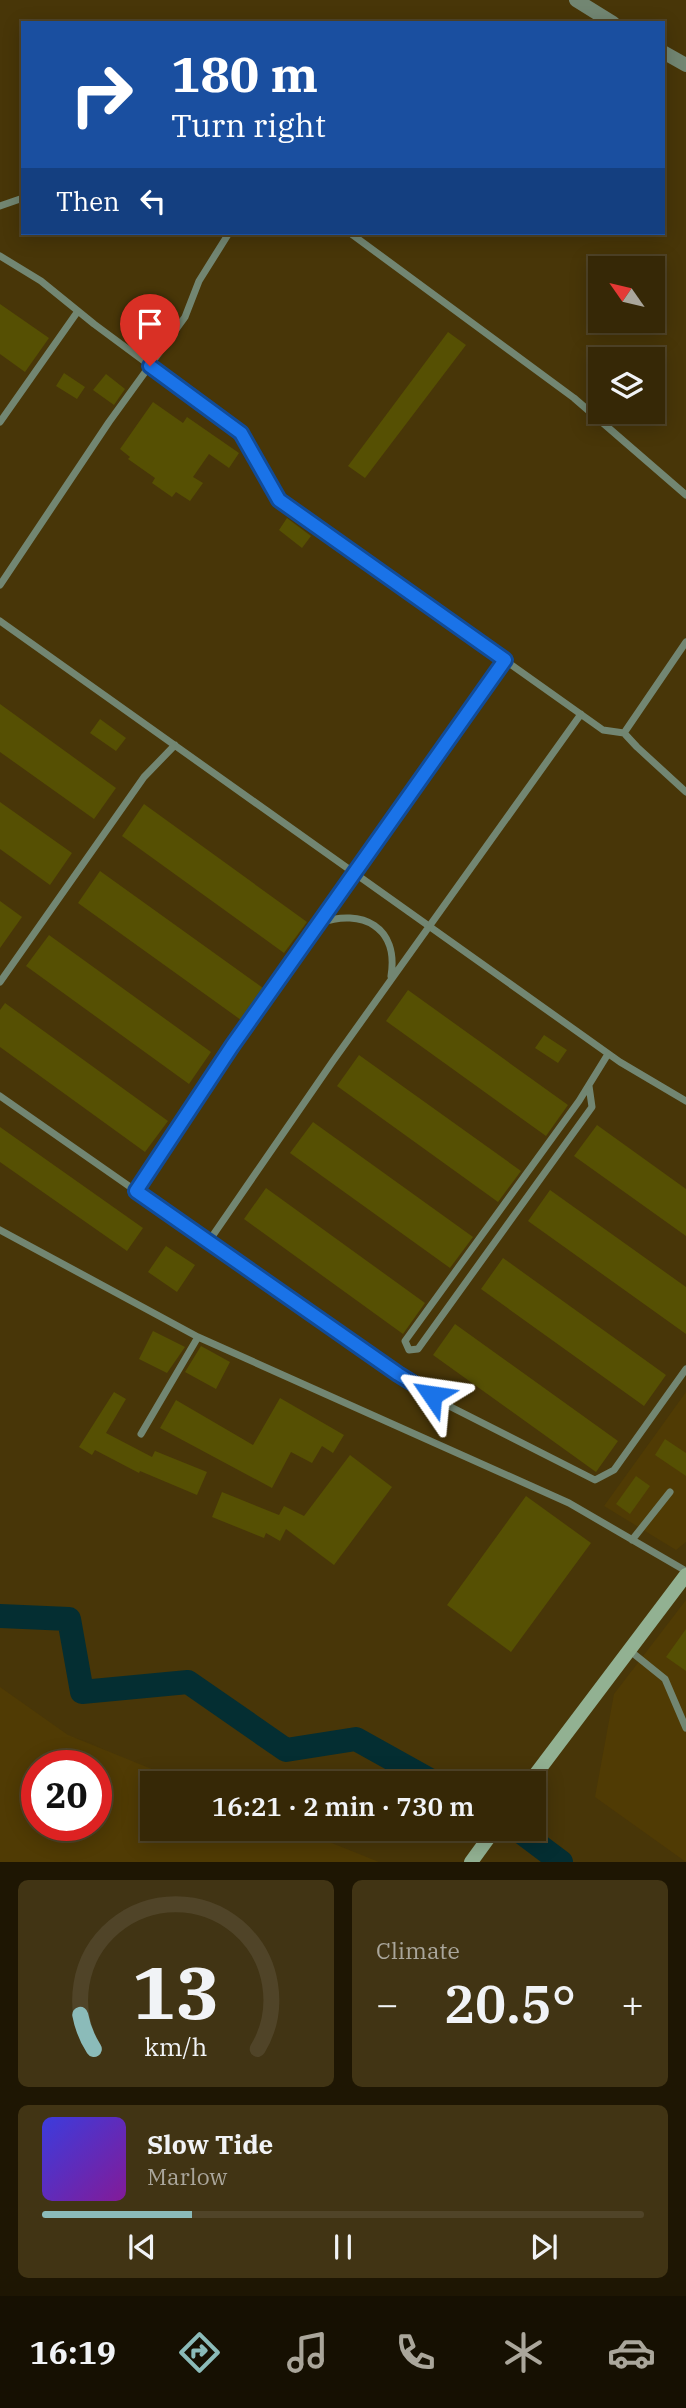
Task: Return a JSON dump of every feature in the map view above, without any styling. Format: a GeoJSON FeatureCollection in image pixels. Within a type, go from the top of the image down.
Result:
{"type":"FeatureCollection","features":[{"type":"Feature","properties":{"kind":"main road"},"geometry":{"type":"LineString","coordinates":[[538,1771],[686,1573]]}},
{"type":"Feature","properties":{"kind":"main road"},"geometry":{"type":"LineString","coordinates":[[471,1862],[486,1841]]}},
{"type":"Feature","properties":{"kind":"street"},"geometry":{"type":"LineString","coordinates":[[576,0],[610,21]]}},
{"type":"Feature","properties":{"kind":"street"},"geometry":{"type":"LineString","coordinates":[[665,53],[686,65]]}},
{"type":"Feature","properties":{"kind":"lane"},"geometry":{"type":"LineString","coordinates":[[0,206],[21,199]]}},
{"type":"Feature","properties":{"kind":"lane"},"geometry":{"type":"LineString","coordinates":[[0,585],[185,317],[199,281],[228,235]]}},
{"type":"Feature","properties":{"kind":"lane"},"geometry":{"type":"LineString","coordinates":[[353,235],[574,398],[686,495]]}},
{"type":"Feature","properties":{"kind":"lane"},"geometry":{"type":"LineString","coordinates":[[0,256],[41,281],[241,433],[279,500],[603,730],[624,733],[686,792]]}},
{"type":"Feature","properties":{"kind":"lane"},"geometry":{"type":"LineString","coordinates":[[0,422],[78,311]]}},
{"type":"Feature","properties":{"kind":"lane"},"geometry":{"type":"LineString","coordinates":[[0,621],[608,1054],[686,1101]]}},
{"type":"Feature","properties":{"kind":"lane"},"geometry":{"type":"LineString","coordinates":[[624,733],[686,642]]}},
{"type":"Feature","properties":{"kind":"lane"},"geometry":{"type":"LineString","coordinates":[[136,1191],[218,1066],[505,660]]}},
{"type":"Feature","properties":{"kind":"lane"},"geometry":{"type":"LineString","coordinates":[[209,1241],[391,980],[581,715]]}},
{"type":"Feature","properties":{"kind":"lane"},"geometry":{"type":"LineString","coordinates":[[0,982],[144,777],[175,745]]}},
{"type":"Feature","properties":{"kind":"lane"},"geometry":{"type":"LineString","coordinates":[[318,923],[335,917],[351,916],[369,922],[389,944],[394,962],[391,980]]}},
{"type":"Feature","properties":{"kind":"lane"},"geometry":{"type":"LineString","coordinates":[[589,1086],[592,1107],[418,1349],[409,1350],[405,1341],[589,1086],[608,1054]]}},
{"type":"Feature","properties":{"kind":"lane"},"geometry":{"type":"LineString","coordinates":[[0,1096],[408,1380],[449,1406],[595,1480],[614,1470],[686,1369]]}},
{"type":"Feature","properties":{"kind":"lane"},"geometry":{"type":"LineString","coordinates":[[0,1230],[198,1337],[569,1503],[686,1573]]}},
{"type":"Feature","properties":{"kind":"lane"},"geometry":{"type":"LineString","coordinates":[[141,1434],[198,1337]]}},
{"type":"Feature","properties":{"kind":"lane"},"geometry":{"type":"LineString","coordinates":[[632,1540],[670,1492]]}},
{"type":"Feature","properties":{"kind":"lane"},"geometry":{"type":"LineString","coordinates":[[628,1650],[665,1679],[686,1728]]}},
{"type":"Feature","properties":{"kind":"shaded area"},"geometry":{"type":"Polygon","coordinates":[[[686,1392],[686,1542],[676,1550],[604,1506],[686,1392]]]}},
{"type":"Feature","properties":{"kind":"shaded area"},"geometry":{"type":"Polygon","coordinates":[[[686,1600],[686,1862],[595,1797],[614,1694],[686,1600]]]}},
{"type":"Feature","properties":{"kind":"shaded area"},"geometry":{"type":"Polygon","coordinates":[[[0,1687],[68,1735],[105,1750],[21,1750],[21,1841],[112,1841],[112,1753],[156,1771],[140,1771],[140,1841],[327,1841],[379,1862],[0,1862],[0,1687]]]}},
{"type":"Feature","properties":{"kind":"building"},"geometry":{"type":"Polygon","coordinates":[[[0,304],[49,338],[25,372],[0,354],[0,304]]]}},
{"type":"Feature","properties":{"kind":"building"},"geometry":{"type":"Polygon","coordinates":[[[448,332],[466,345],[365,478],[348,466],[448,332]]]}},
{"type":"Feature","properties":{"kind":"building"},"geometry":{"type":"Polygon","coordinates":[[[64,373],[85,387],[77,399],[56,386],[64,373]]]}},
{"type":"Feature","properties":{"kind":"building"},"geometry":{"type":"Polygon","coordinates":[[[106,374],[125,389],[114,405],[93,390],[106,374]]]}},
{"type":"Feature","properties":{"kind":"building"},"geometry":{"type":"Polygon","coordinates":[[[153,402],[183,423],[187,417],[239,453],[229,468],[209,454],[193,477],[203,483],[190,501],[176,492],[172,497],[152,483],[155,478],[128,459],[130,457],[120,449],[153,402]]]}},
{"type":"Feature","properties":{"kind":"building"},"geometry":{"type":"Polygon","coordinates":[[[287,518],[311,536],[302,548],[279,530],[287,518]]]}},
{"type":"Feature","properties":{"kind":"building"},"geometry":{"type":"Polygon","coordinates":[[[0,704],[116,788],[94,819],[0,752],[0,704]]]}},
{"type":"Feature","properties":{"kind":"building"},"geometry":{"type":"Polygon","coordinates":[[[100,719],[126,738],[116,751],[90,733],[100,719]]]}},
{"type":"Feature","properties":{"kind":"building"},"geometry":{"type":"Polygon","coordinates":[[[0,802],[72,853],[50,885],[0,849],[0,802]]]}},
{"type":"Feature","properties":{"kind":"building"},"geometry":{"type":"Polygon","coordinates":[[[144,804],[307,922],[284,953],[122,836],[144,804]]]}},
{"type":"Feature","properties":{"kind":"building"},"geometry":{"type":"Polygon","coordinates":[[[100,871],[263,988],[241,1020],[78,903],[100,871]]]}},
{"type":"Feature","properties":{"kind":"building"},"geometry":{"type":"Polygon","coordinates":[[[0,901],[22,917],[0,948],[0,901]]]}},
{"type":"Feature","properties":{"kind":"building"},"geometry":{"type":"Polygon","coordinates":[[[49,935],[211,1052],[189,1084],[26,966],[49,935]]]}},
{"type":"Feature","properties":{"kind":"building"},"geometry":{"type":"Polygon","coordinates":[[[408,990],[568,1105],[546,1136],[386,1021],[408,990]]]}},
{"type":"Feature","properties":{"kind":"building"},"geometry":{"type":"Polygon","coordinates":[[[5,1003],[168,1121],[145,1152],[0,1047],[0,1010],[5,1003]]]}},
{"type":"Feature","properties":{"kind":"building"},"geometry":{"type":"Polygon","coordinates":[[[544,1035],[567,1050],[558,1063],[535,1048],[544,1035]]]}},
{"type":"Feature","properties":{"kind":"building"},"geometry":{"type":"Polygon","coordinates":[[[359,1055],[521,1171],[498,1202],[337,1086],[359,1055]]]}},
{"type":"Feature","properties":{"kind":"building"},"geometry":{"type":"Polygon","coordinates":[[[313,1122],[473,1237],[450,1268],[290,1153],[313,1122]]]}},
{"type":"Feature","properties":{"kind":"building"},"geometry":{"type":"Polygon","coordinates":[[[597,1125],[686,1189],[686,1236],[574,1156],[597,1125]]]}},
{"type":"Feature","properties":{"kind":"building"},"geometry":{"type":"Polygon","coordinates":[[[0,1127],[143,1228],[127,1251],[0,1162],[0,1127]]]}},
{"type":"Feature","properties":{"kind":"building"},"geometry":{"type":"Polygon","coordinates":[[[266,1188],[425,1303],[403,1334],[244,1219],[266,1188]]]}},
{"type":"Feature","properties":{"kind":"building"},"geometry":{"type":"Polygon","coordinates":[[[550,1190],[686,1287],[686,1334],[528,1221],[550,1190]]]}},
{"type":"Feature","properties":{"kind":"building"},"geometry":{"type":"Polygon","coordinates":[[[166,1246],[195,1265],[177,1292],[148,1272],[166,1246]]]}},
{"type":"Feature","properties":{"kind":"building"},"geometry":{"type":"Polygon","coordinates":[[[503,1258],[666,1375],[644,1406],[481,1289],[503,1258]]]}},
{"type":"Feature","properties":{"kind":"building"},"geometry":{"type":"Polygon","coordinates":[[[455,1324],[618,1441],[596,1472],[433,1355],[455,1324]]]}},
{"type":"Feature","properties":{"kind":"building"},"geometry":{"type":"Polygon","coordinates":[[[153,1331],[185,1347],[167,1373],[139,1359],[153,1331]]]}},
{"type":"Feature","properties":{"kind":"building"},"geometry":{"type":"Polygon","coordinates":[[[201,1346],[230,1362],[216,1389],[185,1372],[201,1346]]]}},
{"type":"Feature","properties":{"kind":"building"},"geometry":{"type":"Polygon","coordinates":[[[114,1392],[126,1399],[106,1433],[152,1457],[155,1451],[207,1472],[197,1495],[140,1471],[139,1473],[95,1450],[92,1455],[79,1447],[114,1392]]]}},
{"type":"Feature","properties":{"kind":"building"},"geometry":{"type":"Polygon","coordinates":[[[280,1398],[344,1435],[333,1453],[322,1446],[312,1463],[291,1452],[272,1488],[160,1428],[176,1400],[253,1445],[280,1398]]]}},
{"type":"Feature","properties":{"kind":"building"},"geometry":{"type":"Polygon","coordinates":[[[665,1439],[686,1453],[686,1476],[655,1455],[665,1439]]]}},
{"type":"Feature","properties":{"kind":"building"},"geometry":{"type":"Polygon","coordinates":[[[350,1455],[392,1487],[334,1565],[286,1529],[280,1541],[266,1533],[264,1538],[212,1517],[222,1492],[279,1515],[284,1506],[304,1516],[350,1455]]]}},
{"type":"Feature","properties":{"kind":"building"},"geometry":{"type":"Polygon","coordinates":[[[636,1476],[650,1486],[630,1514],[616,1504],[636,1476]]]}},
{"type":"Feature","properties":{"kind":"building"},"geometry":{"type":"Polygon","coordinates":[[[526,1496],[591,1543],[511,1652],[447,1605],[526,1496]]]}},
{"type":"Feature","properties":{"kind":"building"},"geometry":{"type":"Polygon","coordinates":[[[686,1629],[686,1671],[666,1657],[686,1629]]]}},
{"type":"Feature","properties":{"kind":"waterway"},"geometry":{"type":"LineString","coordinates":[[0,1616],[69,1619],[82,1692],[188,1682],[286,1750],[356,1739],[413,1771]]}},
{"type":"Feature","properties":{"kind":"waterway"},"geometry":{"type":"LineString","coordinates":[[533,1841],[561,1862]]}},
{"type":"Feature","properties":{"kind":"route"},"geometry":{"type":"LineString","coordinates":[[150,366],[241,433],[279,500],[505,660],[232,1046],[136,1191],[432,1395]]}}]}
